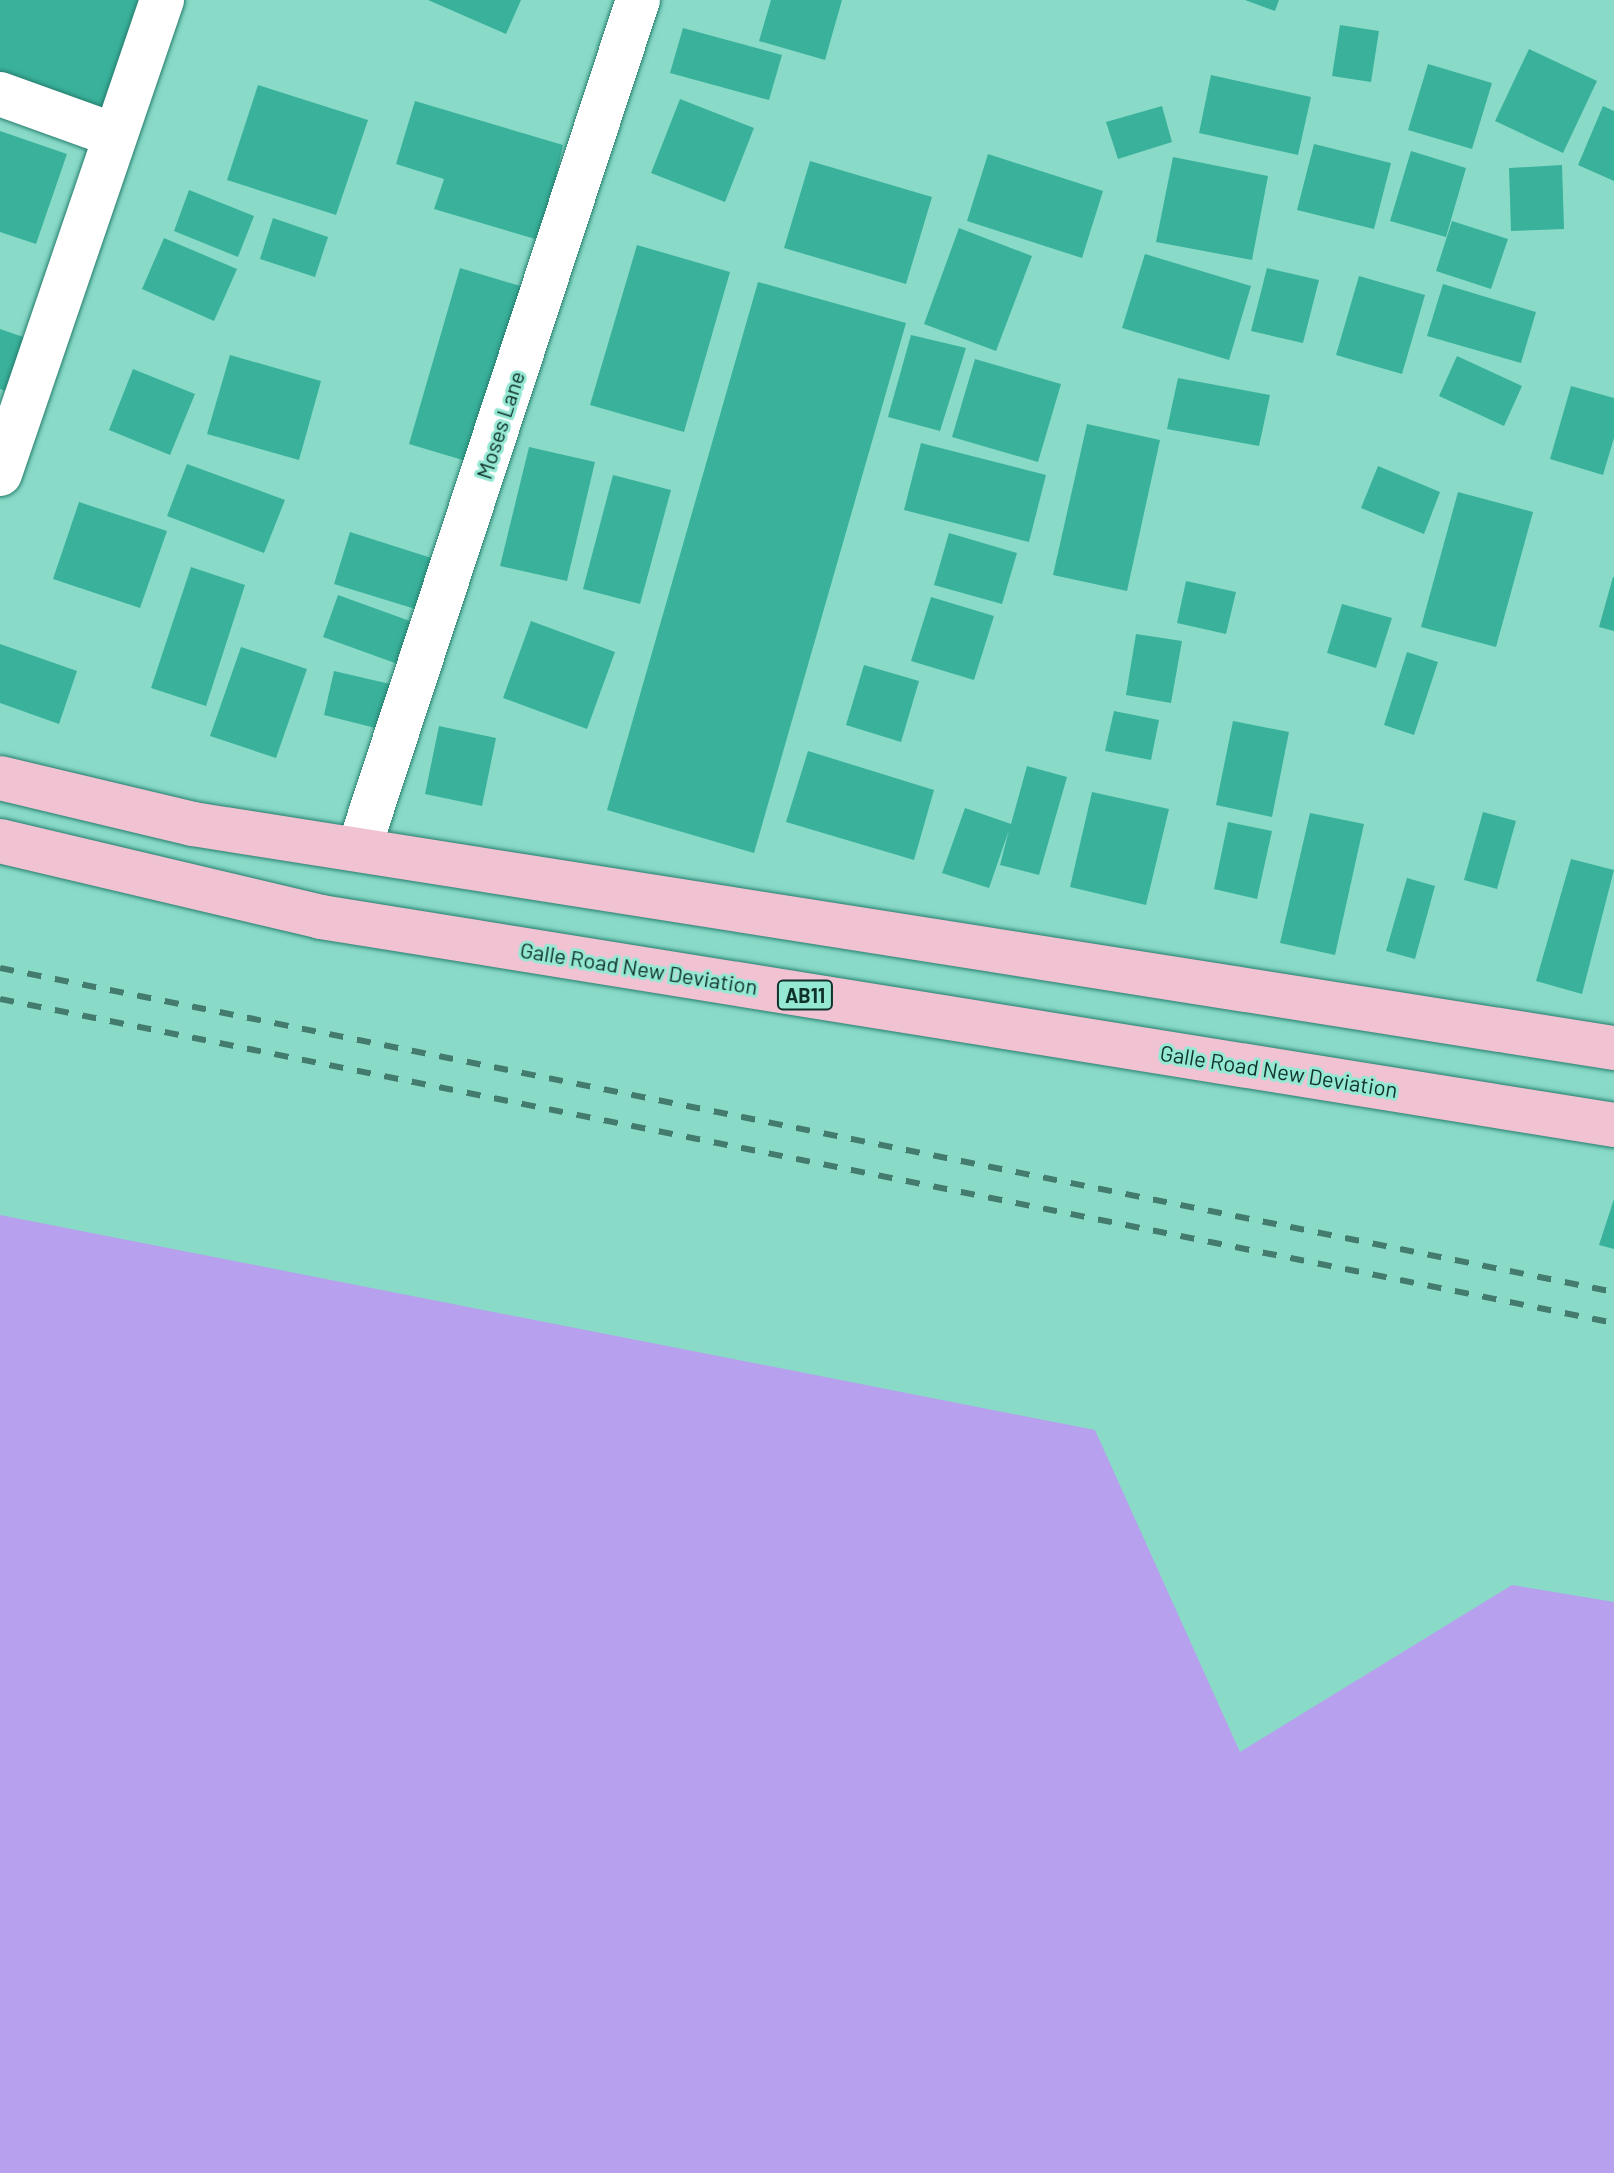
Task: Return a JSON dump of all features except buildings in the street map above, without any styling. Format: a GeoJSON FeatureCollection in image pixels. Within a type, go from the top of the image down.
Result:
{"type":"FeatureCollection","features":[{"type":"Feature","properties":{"kind":"main road"},"geometry":{"type":"LineString","coordinates":[[0,778],[193,824],[1614,1048]]}},
{"type":"Feature","properties":{"kind":"main road","name":"Galle Road New Deviation"},"geometry":{"type":"LineString","coordinates":[[0,841],[321,917],[1614,1125]]}},
{"type":"Feature","properties":{"kind":"street"},"geometry":{"type":"LineString","coordinates":[[0,474],[162,0]]}},
{"type":"Feature","properties":{"kind":"street","name":"Moses Lane"},"geometry":{"type":"LineString","coordinates":[[359,848],[638,0]]}},
{"type":"Feature","properties":{"kind":"street"},"geometry":{"type":"LineString","coordinates":[[0,94],[114,135]]}},
{"type":"Feature","properties":{"kind":"shaded area"},"geometry":{"type":"Polygon","coordinates":[[[0,1215],[1095,1430],[1240,1752],[1512,1585],[1614,1602],[1614,2173],[0,2173],[0,1215]]]}},
{"type":"Feature","properties":{"kind":"railway"},"geometry":{"type":"LineString","coordinates":[[0,968],[1614,1292]]}},
{"type":"Feature","properties":{"kind":"railway"},"geometry":{"type":"LineString","coordinates":[[0,999],[1614,1323]]}}]}
